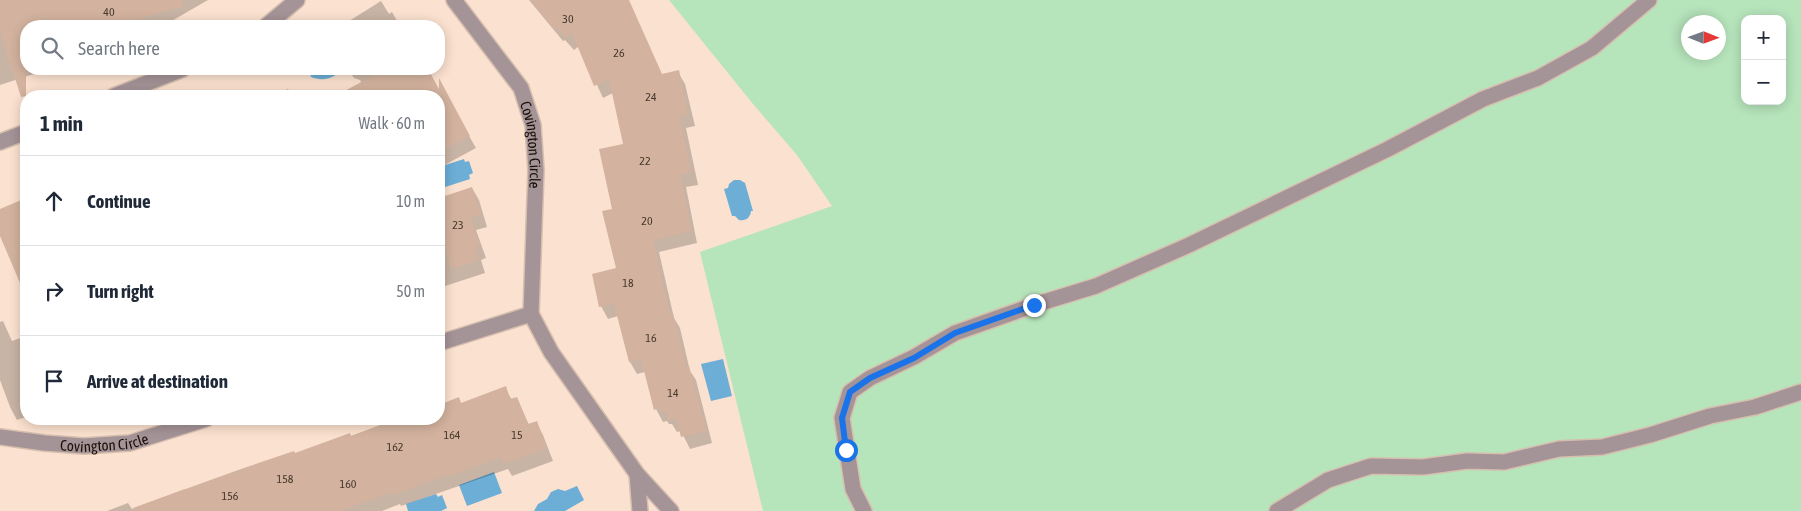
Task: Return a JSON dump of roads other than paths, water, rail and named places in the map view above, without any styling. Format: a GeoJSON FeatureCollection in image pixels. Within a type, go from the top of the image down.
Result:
{"type":"FeatureCollection","features":[{"type":"Feature","properties":{"kind":"street"},"geometry":{"type":"LineString","coordinates":[[273,20],[296,0]]}},
{"type":"Feature","properties":{"kind":"street","name":"Covington Circle"},"geometry":{"type":"LineString","coordinates":[[454,0],[521,88],[532,124],[536,170],[531,314],[551,352],[637,474],[671,511]]}},
{"type":"Feature","properties":{"kind":"street"},"geometry":{"type":"LineString","coordinates":[[864,511],[853,489],[842,418],[850,392],[870,378],[914,358],[955,333],[1034,305],[1096,286],[1189,245],[1388,149],[1484,99],[1538,78],[1592,48],[1649,0]]}},
{"type":"Feature","properties":{"kind":"street"},"geometry":{"type":"LineString","coordinates":[[129,90],[168,75]]}},
{"type":"Feature","properties":{"kind":"street"},"geometry":{"type":"LineString","coordinates":[[0,142],[20,134]]}},
{"type":"Feature","properties":{"kind":"street"},"geometry":{"type":"LineString","coordinates":[[445,341],[531,314]]}},
{"type":"Feature","properties":{"kind":"street"},"geometry":{"type":"LineString","coordinates":[[1277,511],[1328,480],[1371,466],[1423,467],[1467,461],[1504,462],[1559,449],[1602,446],[1650,435],[1710,416],[1755,408],[1801,392]]}},
{"type":"Feature","properties":{"kind":"street","name":"Covington Circle"},"geometry":{"type":"LineString","coordinates":[[0,437],[84,446],[130,443],[187,425]]}},
{"type":"Feature","properties":{"kind":"street"},"geometry":{"type":"LineString","coordinates":[[637,474],[640,511]]}},
{"type":"Feature","properties":{"kind":"water"},"geometry":{"type":"Polygon","coordinates":[[[310,75],[335,75],[323,79],[311,77],[310,75]]]}},
{"type":"Feature","properties":{"kind":"water"},"geometry":{"type":"Polygon","coordinates":[[[464,159],[465,162],[469,161],[473,173],[469,175],[470,179],[445,187],[445,165],[464,159]]]}},
{"type":"Feature","properties":{"kind":"water"},"geometry":{"type":"Polygon","coordinates":[[[734,180],[740,180],[745,183],[753,211],[744,220],[739,220],[732,216],[724,189],[728,188],[729,184],[734,180]]]}},
{"type":"Feature","properties":{"kind":"water"},"geometry":{"type":"Polygon","coordinates":[[[723,359],[732,396],[711,401],[701,364],[723,359]]]}},
{"type":"Feature","properties":{"kind":"water"},"geometry":{"type":"Polygon","coordinates":[[[494,472],[502,493],[467,506],[459,485],[494,472]]]}},
{"type":"Feature","properties":{"kind":"water"},"geometry":{"type":"Polygon","coordinates":[[[577,486],[584,500],[565,511],[534,511],[538,504],[547,499],[551,492],[558,489],[565,491],[577,486]]]}},
{"type":"Feature","properties":{"kind":"water"},"geometry":{"type":"Polygon","coordinates":[[[436,494],[438,497],[442,495],[447,508],[441,511],[408,511],[406,504],[436,494]]]}}]}
